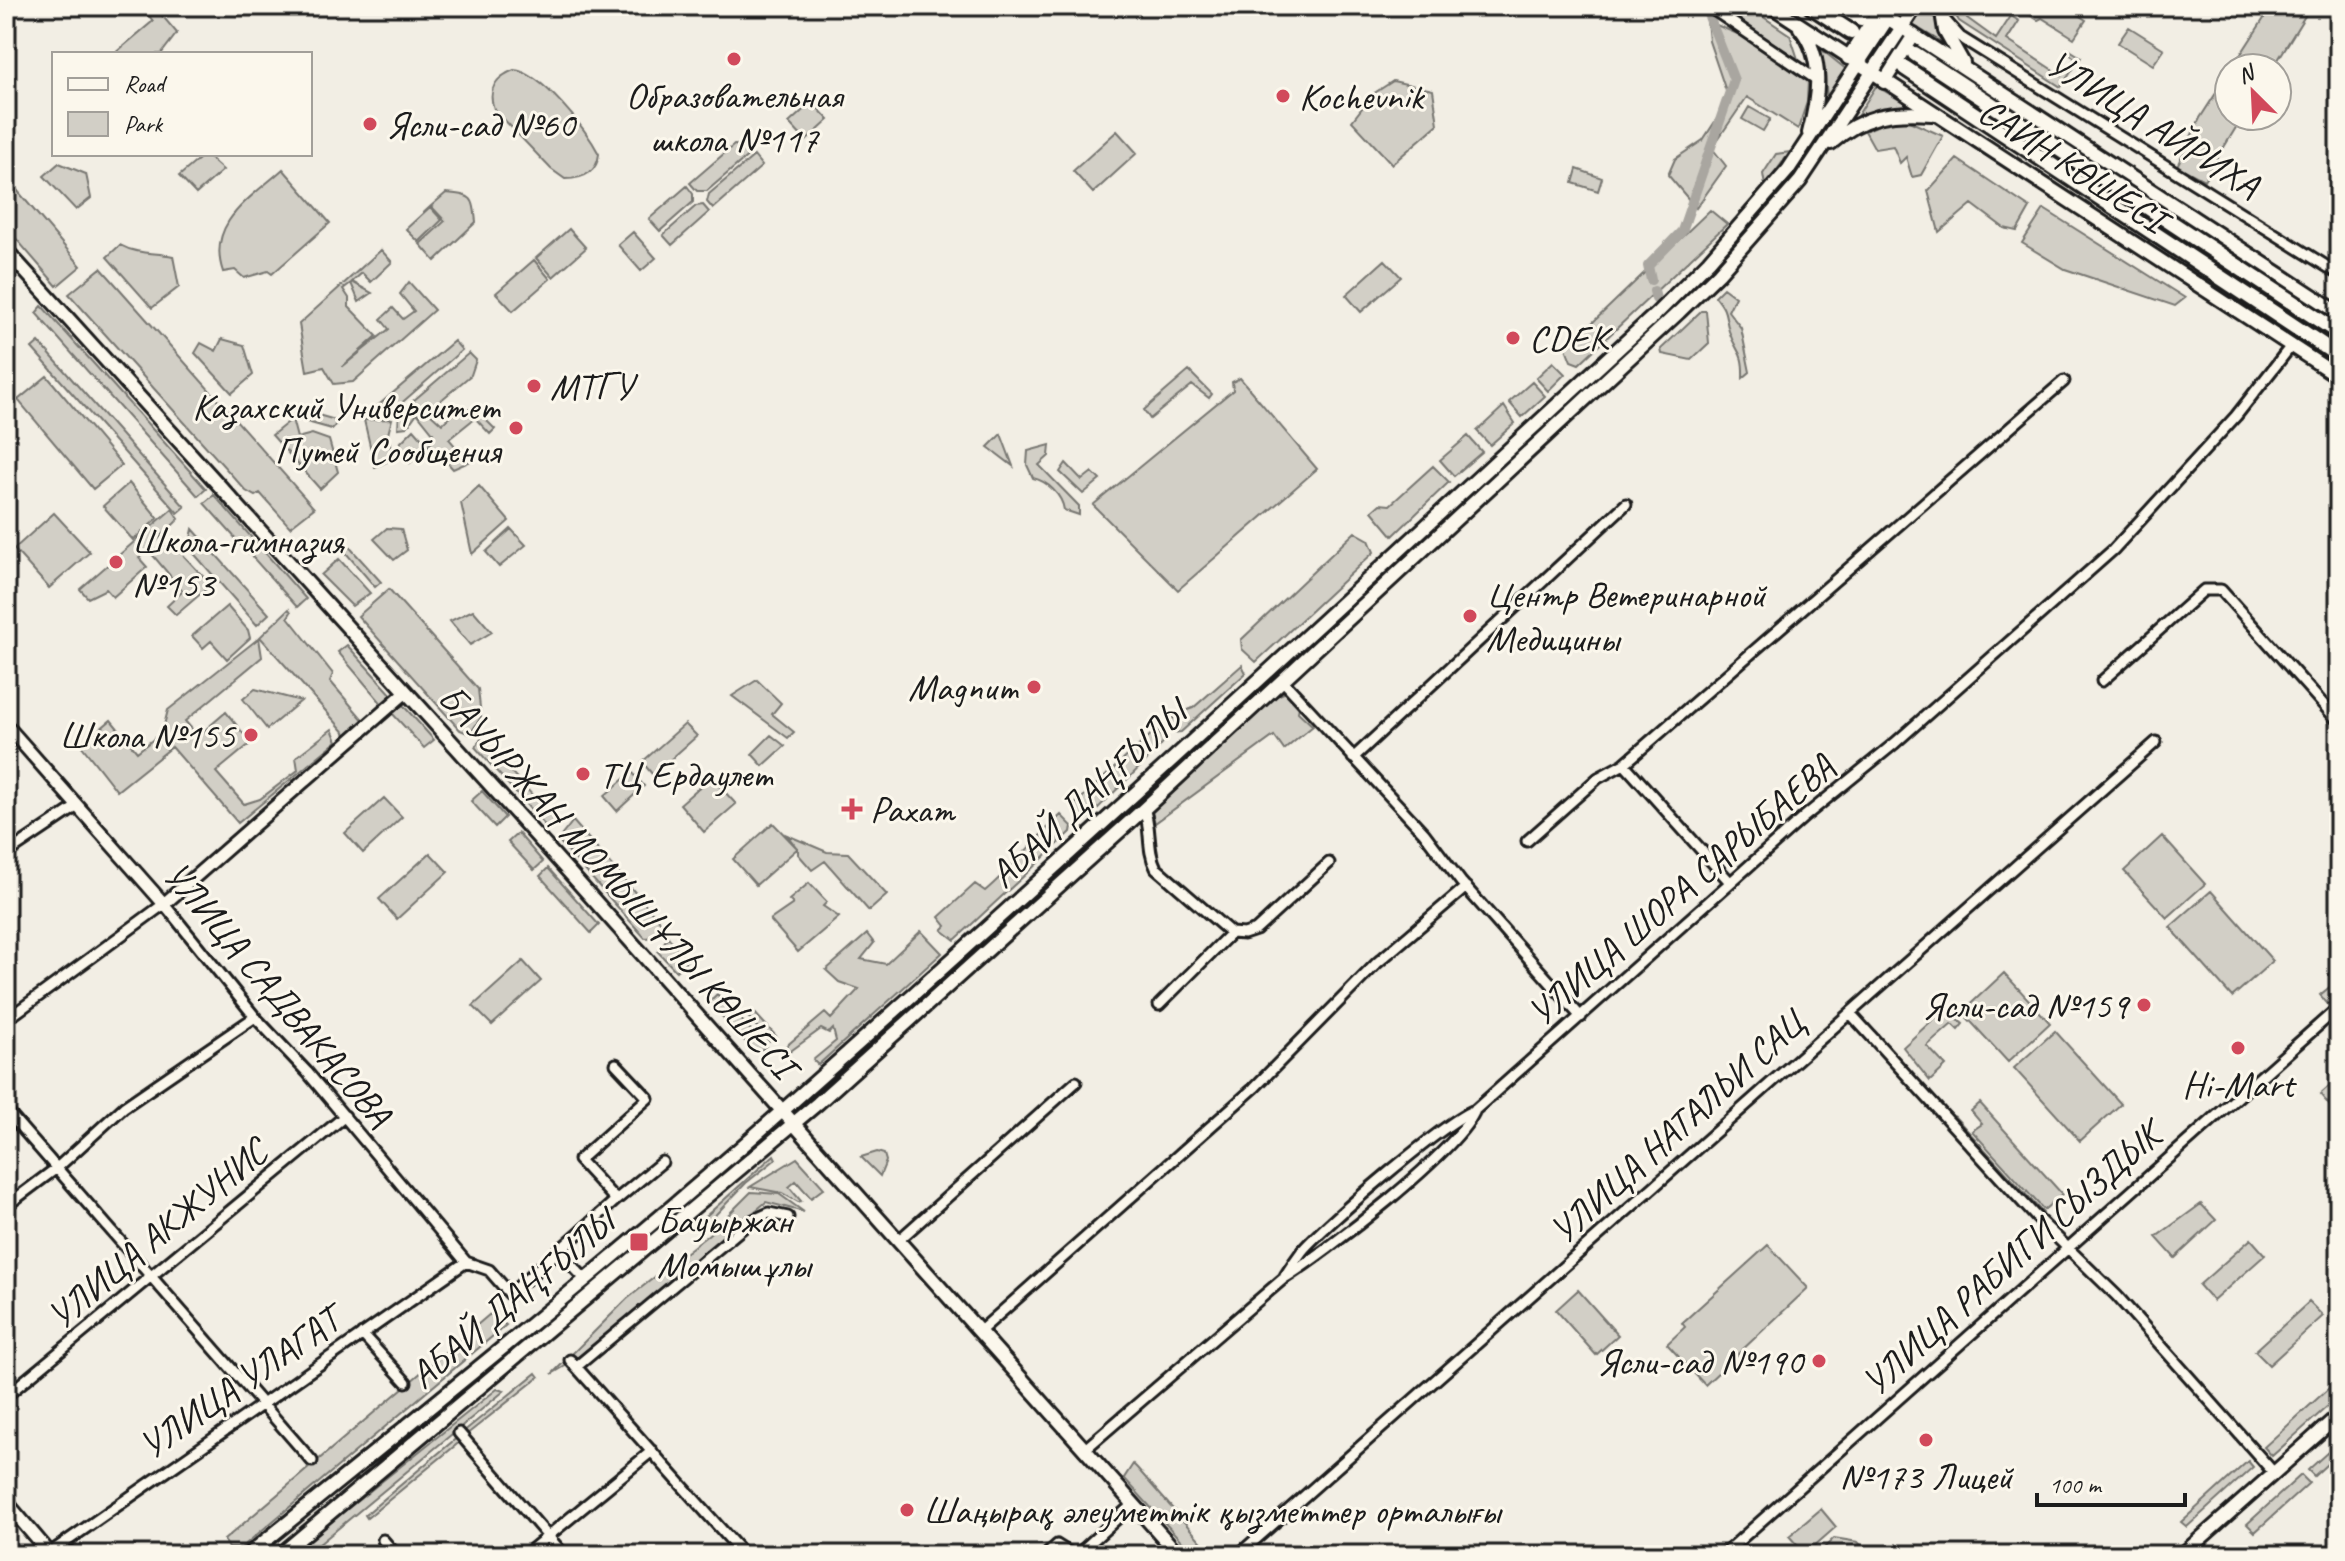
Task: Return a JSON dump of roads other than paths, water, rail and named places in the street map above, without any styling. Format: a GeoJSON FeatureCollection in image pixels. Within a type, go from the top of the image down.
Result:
{"type":"FeatureCollection","features":[{"type":"Feature","properties":{"kind":"main road","name":"САИН КӨШЕСІ"},"geometry":{"type":"LineString","coordinates":[[1771,6],[2339,377]]}},
{"type":"Feature","properties":{"kind":"main road"},"geometry":{"type":"LineString","coordinates":[[1811,6],[1851,32]]}},
{"type":"Feature","properties":{"kind":"main road","name":"САИН КӨШЕСІ"},"geometry":{"type":"LineString","coordinates":[[1842,6],[1874,14],[1914,35],[2339,313]]}},
{"type":"Feature","properties":{"kind":"main road"},"geometry":{"type":"LineString","coordinates":[[1874,14],[1896,6]]}},
{"type":"Feature","properties":{"kind":"main road","name":"АБАЙ ДАҢҒЫЛЫ"},"geometry":{"type":"LineString","coordinates":[[280,1555],[794,1124],[1144,809],[1709,283],[1767,221],[1817,156],[1916,6]]}},
{"type":"Feature","properties":{"kind":"main road"},"geometry":{"type":"LineString","coordinates":[[1941,11],[1950,43],[1967,69]]}},
{"type":"Feature","properties":{"kind":"main road","name":"АБАЙ ДАҢҒЫЛЫ"},"geometry":{"type":"LineString","coordinates":[[248,1555],[585,1279],[783,1111],[968,946],[1655,315],[1755,210],[1805,145],[1854,61],[1874,14]]}},
{"type":"Feature","properties":{"kind":"main road"},"geometry":{"type":"LineString","coordinates":[[1792,20],[1809,44],[1817,80],[1817,105],[1805,145]]}},
{"type":"Feature","properties":{"kind":"main road"},"geometry":{"type":"LineString","coordinates":[[1884,82],[1914,35]]}},
{"type":"Feature","properties":{"kind":"main road","name":"САИН КӨШЕСІ"},"geometry":{"type":"LineString","coordinates":[[1915,54],[2339,333]]}},
{"type":"Feature","properties":{"kind":"main road","name":"САИН КӨШЕСІ"},"geometry":{"type":"LineString","coordinates":[[1905,68],[2339,356]]}},
{"type":"Feature","properties":{"kind":"main road"},"geometry":{"type":"LineString","coordinates":[[1817,156],[1863,121],[1889,112],[1934,114]]}},
{"type":"Feature","properties":{"kind":"main road","name":"БАУЫРЖАН МОМЫШҰЛЫ КӨШЕСІ"},"geometry":{"type":"LineString","coordinates":[[6,250],[1179,1555]]}},
{"type":"Feature","properties":{"kind":"main road"},"geometry":{"type":"LineString","coordinates":[[2307,312],[2339,326]]}},
{"type":"Feature","properties":{"kind":"main road"},"geometry":{"type":"LineString","coordinates":[[2294,326],[2339,367]]}},
{"type":"Feature","properties":{"kind":"main road"},"geometry":{"type":"LineString","coordinates":[[2182,1555],[2339,1415]]}},
{"type":"Feature","properties":{"kind":"main road"},"geometry":{"type":"LineString","coordinates":[[6,1502],[49,1554]]}},
{"type":"Feature","properties":{"kind":"street"},"geometry":{"type":"LineString","coordinates":[[1708,6],[1817,80]]}},
{"type":"Feature","properties":{"kind":"street","name":"УЛИЦА АЙРИХА"},"geometry":{"type":"LineString","coordinates":[[1941,11],[1960,37],[1984,53],[2339,274]]}},
{"type":"Feature","properties":{"kind":"street","name":"УЛИЦА ШОРА САРЫБАЕВА"},"geometry":{"type":"LineString","coordinates":[[1084,1450],[1283,1279],[1313,1261],[1391,1196],[1469,1126],[1475,1110],[1730,882],[2113,550],[2236,416],[2291,346]]}},
{"type":"Feature","properties":{"kind":"street"},"geometry":{"type":"LineString","coordinates":[[1527,841],[1598,778],[1624,764],[2064,381]]}},
{"type":"Feature","properties":{"kind":"street"},"geometry":{"type":"LineString","coordinates":[[1353,758],[1626,504]]}},
{"type":"Feature","properties":{"kind":"street"},"geometry":{"type":"LineString","coordinates":[[2102,681],[2204,590],[2213,587],[2221,590],[2339,722]]}},
{"type":"Feature","properties":{"kind":"street"},"geometry":{"type":"LineString","coordinates":[[1282,680],[1438,848],[1466,887],[1581,1017]]}},
{"type":"Feature","properties":{"kind":"street"},"geometry":{"type":"LineString","coordinates":[[6,1020],[164,904],[406,692]]}},
{"type":"Feature","properties":{"kind":"street","name":"УЛИЦА САДВАКАСОВА"},"geometry":{"type":"LineString","coordinates":[[6,725],[164,904],[255,1017],[345,1116],[466,1262],[489,1270],[510,1294],[558,1251]]}},
{"type":"Feature","properties":{"kind":"street","name":"УЛИЦА НАТАЛЬИ САЦ"},"geometry":{"type":"LineString","coordinates":[[1238,1555],[2156,742]]}},
{"type":"Feature","properties":{"kind":"street"},"geometry":{"type":"LineString","coordinates":[[1624,764],[1730,882]]}},
{"type":"Feature","properties":{"kind":"street"},"geometry":{"type":"LineString","coordinates":[[6,854],[76,807]]}},
{"type":"Feature","properties":{"kind":"street"},"geometry":{"type":"LineString","coordinates":[[1144,809],[1149,821],[1150,855],[1156,868],[1231,933],[1244,934],[1256,930],[1329,863]]}},
{"type":"Feature","properties":{"kind":"street"},"geometry":{"type":"LineString","coordinates":[[979,1332],[1254,1088],[1377,963],[1466,887]]}},
{"type":"Feature","properties":{"kind":"street"},"geometry":{"type":"LineString","coordinates":[[1159,1005],[1231,933]]}},
{"type":"Feature","properties":{"kind":"street","name":"УЛИЦА РАБИГИ СЫЗДЫК"},"geometry":{"type":"LineString","coordinates":[[1723,1555],[2339,1007]]}},
{"type":"Feature","properties":{"kind":"street"},"geometry":{"type":"LineString","coordinates":[[1850,1013],[1946,1122],[2037,1218],[2070,1246],[2274,1473]]}},
{"type":"Feature","properties":{"kind":"street"},"geometry":{"type":"LineString","coordinates":[[6,1206],[58,1167],[124,1107],[255,1017]]}},
{"type":"Feature","properties":{"kind":"street"},"geometry":{"type":"LineString","coordinates":[[616,1064],[648,1098],[579,1160],[616,1200]]}},
{"type":"Feature","properties":{"kind":"street"},"geometry":{"type":"LineString","coordinates":[[899,1240],[1076,1082]]}},
{"type":"Feature","properties":{"kind":"street"},"geometry":{"type":"LineString","coordinates":[[6,1110],[312,1461]]}},
{"type":"Feature","properties":{"kind":"street"},"geometry":{"type":"LineString","coordinates":[[1283,1279],[1304,1249],[1461,1115],[1475,1110]]}},
{"type":"Feature","properties":{"kind":"street","name":"УЛИЦА АКЖУНИС"},"geometry":{"type":"LineString","coordinates":[[6,1396],[345,1116]]}},
{"type":"Feature","properties":{"kind":"street"},"geometry":{"type":"LineString","coordinates":[[585,1279],[558,1251],[662,1162]]}},
{"type":"Feature","properties":{"kind":"street"},"geometry":{"type":"LineString","coordinates":[[744,1555],[573,1364],[751,1221],[769,1213],[788,1217]]}},
{"type":"Feature","properties":{"kind":"street","name":"УЛИЦА УЛАГАТ"},"geometry":{"type":"LineString","coordinates":[[49,1554],[466,1262]]}},
{"type":"Feature","properties":{"kind":"street"},"geometry":{"type":"LineString","coordinates":[[362,1334],[406,1382]]}},
{"type":"Feature","properties":{"kind":"street"},"geometry":{"type":"LineString","coordinates":[[459,1433],[564,1555]]}},
{"type":"Feature","properties":{"kind":"street"},"geometry":{"type":"LineString","coordinates":[[525,1555],[652,1451]]}},
{"type":"Feature","properties":{"kind":"street"},"geometry":{"type":"LineString","coordinates":[[1046,1555],[1057,1545],[1075,1555],[1133,1504]]}},
{"type":"Feature","properties":{"kind":"street"},"geometry":{"type":"LineString","coordinates":[[383,1540],[396,1555]]}},
{"type":"Feature","properties":{"kind":"waterway"},"geometry":{"type":"LineString","coordinates":[[1651,280],[1648,266],[1682,231],[1734,80],[1708,14]]}},
{"type":"Feature","properties":{"kind":"waterway"},"geometry":{"type":"LineString","coordinates":[[1654,291],[1656,299]]}},
{"type":"Feature","properties":{"kind":"place","name":"Образовательная школа №117"},"geometry":{"type":"Point","coordinates":[734,59]}},
{"type":"Feature","properties":{"kind":"place","name":"Kochevnik"},"geometry":{"type":"Point","coordinates":[1283,96]}},
{"type":"Feature","properties":{"kind":"place","name":"Ясли-сад №60"},"geometry":{"type":"Point","coordinates":[370,124]}},
{"type":"Feature","properties":{"kind":"place","name":"CDEK"},"geometry":{"type":"Point","coordinates":[1513,338]}},
{"type":"Feature","properties":{"kind":"place","name":"МТГУ"},"geometry":{"type":"Point","coordinates":[534,386]}},
{"type":"Feature","properties":{"kind":"place","name":"Казахский Университет Путей Сообщения"},"geometry":{"type":"Point","coordinates":[516,428]}},
{"type":"Feature","properties":{"kind":"place","name":"Школа-гимназия №153"},"geometry":{"type":"Point","coordinates":[116,562]}},
{"type":"Feature","properties":{"kind":"place","name":"Центр Ветеринарной Медицины"},"geometry":{"type":"Point","coordinates":[1470,616]}},
{"type":"Feature","properties":{"kind":"place","name":"Magnum"},"geometry":{"type":"Point","coordinates":[1034,687]}},
{"type":"Feature","properties":{"kind":"place","name":"Школа №155"},"geometry":{"type":"Point","coordinates":[251,735]}},
{"type":"Feature","properties":{"kind":"place","name":"ТЦ Ердаулет"},"geometry":{"type":"Point","coordinates":[583,774]}},
{"type":"Feature","properties":{"kind":"place","name":"Рахат"},"geometry":{"type":"Point","coordinates":[852,809]}},
{"type":"Feature","properties":{"kind":"place","name":"Ясли-сад №159"},"geometry":{"type":"Point","coordinates":[2144,1005]}},
{"type":"Feature","properties":{"kind":"place","name":"Hi-Mart"},"geometry":{"type":"Point","coordinates":[2238,1048]}},
{"type":"Feature","properties":{"kind":"place","name":"Бауыржан Момышұлы"},"geometry":{"type":"Point","coordinates":[639,1242]}},
{"type":"Feature","properties":{"kind":"place","name":"Ясли-сад №190"},"geometry":{"type":"Point","coordinates":[1819,1361]}},
{"type":"Feature","properties":{"kind":"place","name":"№173 Лицей"},"geometry":{"type":"Point","coordinates":[1926,1440]}},
{"type":"Feature","properties":{"kind":"place","name":"Шаңырақ әлеуметтік қызметтер орталығы"},"geometry":{"type":"Point","coordinates":[907,1510]}}]}
